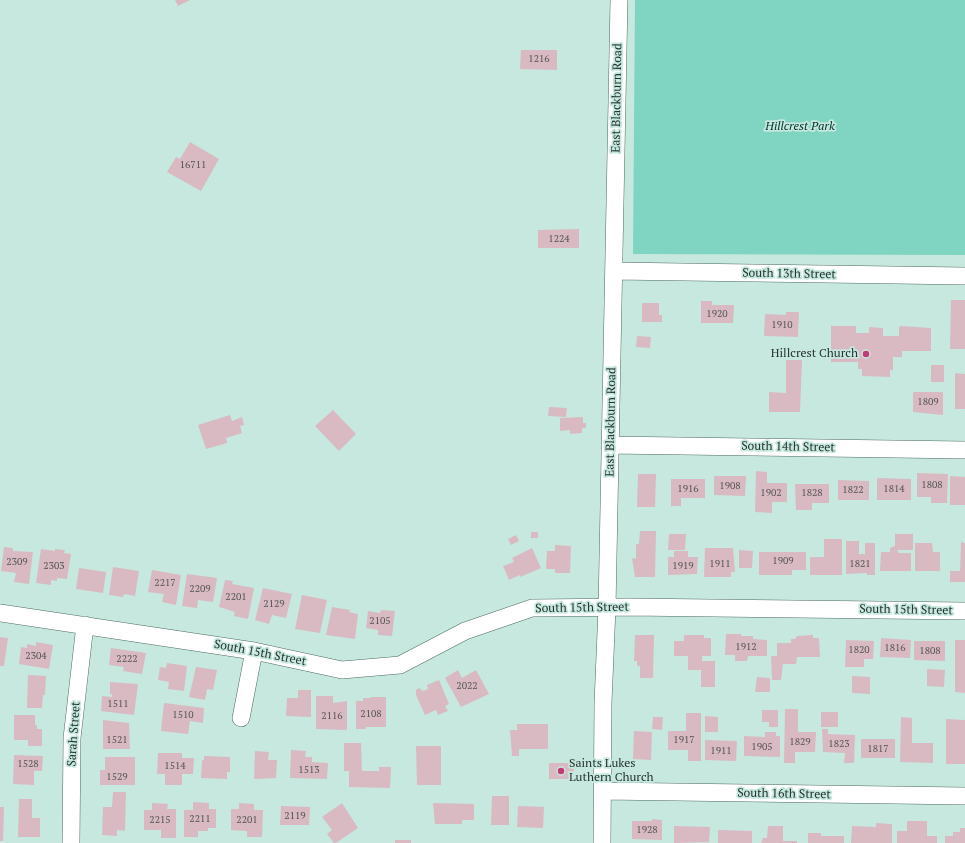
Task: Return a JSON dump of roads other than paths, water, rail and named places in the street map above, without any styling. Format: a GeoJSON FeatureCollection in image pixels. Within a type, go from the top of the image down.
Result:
{"type":"FeatureCollection","features":[{"type":"Feature","properties":{"kind":"street","name":"East Blackburn Road"},"geometry":{"type":"LineString","coordinates":[[602,843],[619,0]]}},
{"type":"Feature","properties":{"kind":"street","name":"South 13th Street"},"geometry":{"type":"LineString","coordinates":[[614,271],[965,276]]}},
{"type":"Feature","properties":{"kind":"street","name":"South 14th Street"},"geometry":{"type":"LineString","coordinates":[[610,445],[965,450]]}},
{"type":"Feature","properties":{"kind":"street","name":"South 15th Street"},"geometry":{"type":"LineString","coordinates":[[0,613],[254,651],[342,670],[400,665],[465,631],[532,608],[965,611]]}},
{"type":"Feature","properties":{"kind":"street","name":"Sarah Street"},"geometry":{"type":"LineString","coordinates":[[71,843],[72,738],[85,625]]}},
{"type":"Feature","properties":{"kind":"street"},"geometry":{"type":"LineString","coordinates":[[241,718],[254,651]]}},
{"type":"Feature","properties":{"kind":"street","name":"South 16th Street"},"geometry":{"type":"LineString","coordinates":[[602,791],[965,796]]}},
{"type":"Feature","properties":{"kind":"place","name":"Hillcrest Church"},"geometry":{"type":"Point","coordinates":[866,354]}},
{"type":"Feature","properties":{"kind":"place","name":"Saints Lukes Luthern Church"},"geometry":{"type":"Point","coordinates":[561,771]}},
{"type":"Feature","properties":{"kind":"park label","name":"Hillcrest Park"},"geometry":{"type":"Point","coordinates":[800,127]}}]}
